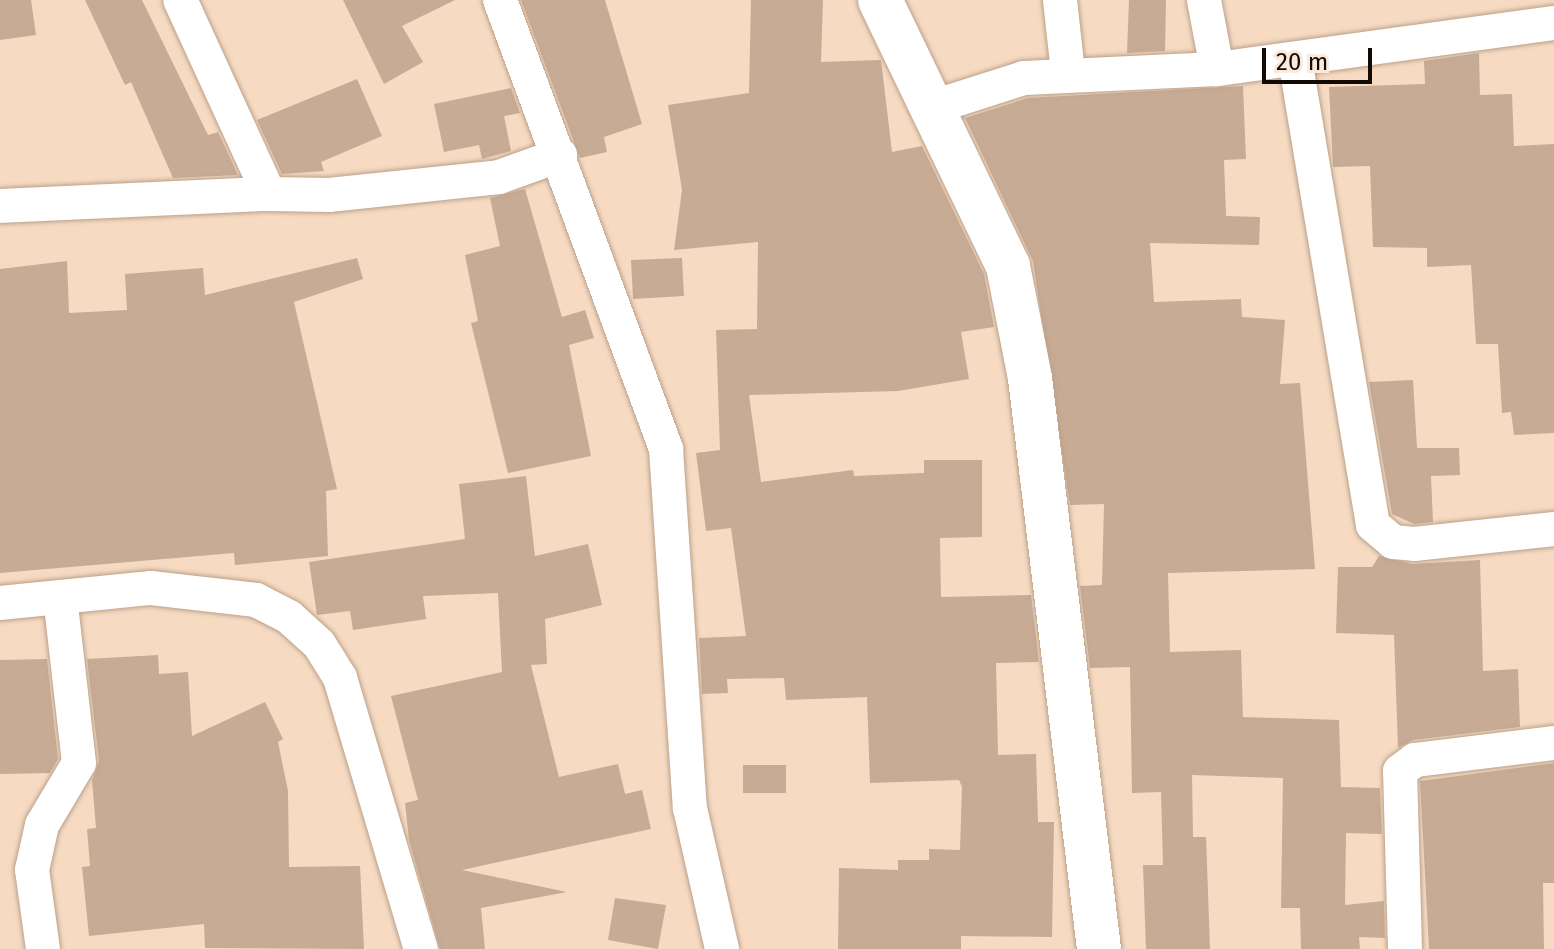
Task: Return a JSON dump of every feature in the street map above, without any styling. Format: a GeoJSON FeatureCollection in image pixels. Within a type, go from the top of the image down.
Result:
{"type":"FeatureCollection","features":[{"type":"Feature","properties":{"kind":"street"},"geometry":{"type":"LineString","coordinates":[[180,0],[269,194]]}},
{"type":"Feature","properties":{"kind":"street"},"geometry":{"type":"LineString","coordinates":[[500,0],[560,155],[666,449],[690,808],[722,949]]}},
{"type":"Feature","properties":{"kind":"street"},"geometry":{"type":"LineString","coordinates":[[880,0],[1008,266],[1030,378],[1099,949]]}},
{"type":"Feature","properties":{"kind":"street"},"geometry":{"type":"LineString","coordinates":[[1060,0],[1068,73]]}},
{"type":"Feature","properties":{"kind":"street"},"geometry":{"type":"LineString","coordinates":[[1204,0],[1217,69]]}},
{"type":"Feature","properties":{"kind":"street"},"geometry":{"type":"LineString","coordinates":[[930,108],[1024,78],[1068,73],[1217,69],[1554,23]]}},
{"type":"Feature","properties":{"kind":"street"},"geometry":{"type":"LineString","coordinates":[[1295,59],[1373,525],[1393,542],[1414,544],[1554,529]]}},
{"type":"Feature","properties":{"kind":"street"},"geometry":{"type":"LineString","coordinates":[[0,206],[417,188],[499,177],[560,155]]}},
{"type":"Feature","properties":{"kind":"street"},"geometry":{"type":"LineString","coordinates":[[0,603],[151,588],[256,600],[319,644],[340,678],[421,949]]}},
{"type":"Feature","properties":{"kind":"street"},"geometry":{"type":"LineString","coordinates":[[43,949],[32,870],[42,825],[79,763],[60,597]]}},
{"type":"Feature","properties":{"kind":"street"},"geometry":{"type":"LineString","coordinates":[[1405,949],[1400,771],[1415,760],[1554,743]]}},
{"type":"Feature","properties":{"kind":"building"},"geometry":{"type":"Polygon","coordinates":[[[0,0],[31,0],[36,35],[0,40],[0,0]]]}},
{"type":"Feature","properties":{"kind":"building"},"geometry":{"type":"Polygon","coordinates":[[[85,0],[142,0],[208,135],[218,132],[238,175],[173,178],[131,82],[125,85],[85,0]]]}},
{"type":"Feature","properties":{"kind":"building"},"geometry":{"type":"Polygon","coordinates":[[[343,0],[455,0],[402,26],[423,62],[384,84],[343,0]]]}},
{"type":"Feature","properties":{"kind":"building"},"geometry":{"type":"Polygon","coordinates":[[[521,0],[605,0],[642,124],[604,137],[607,152],[580,158],[521,0]]]}},
{"type":"Feature","properties":{"kind":"building"},"geometry":{"type":"Polygon","coordinates":[[[751,0],[823,0],[821,62],[881,60],[892,152],[922,146],[984,274],[994,327],[961,332],[969,379],[898,391],[749,395],[761,482],[853,470],[854,476],[924,473],[924,460],[982,460],[982,537],[940,538],[941,597],[1031,595],[1039,662],[996,663],[998,755],[1036,754],[1038,822],[1054,822],[1052,937],[961,936],[961,949],[838,949],[839,868],[898,870],[898,860],[929,860],[929,849],[960,850],[962,787],[959,780],[870,783],[867,697],[786,700],[784,678],[727,679],[728,693],[702,694],[699,638],[746,636],[731,528],[706,531],[696,453],[720,450],[716,330],[757,329],[758,242],[674,250],[682,190],[668,105],[749,93],[751,0]]]}},
{"type":"Feature","properties":{"kind":"building"},"geometry":{"type":"Polygon","coordinates":[[[1129,0],[1166,0],[1165,51],[1127,53],[1129,0]]]}},
{"type":"Feature","properties":{"kind":"building"},"geometry":{"type":"Polygon","coordinates":[[[1479,53],[1480,95],[1512,94],[1514,146],[1554,144],[1554,433],[1514,435],[1511,412],[1502,413],[1498,344],[1476,344],[1471,265],[1427,267],[1427,248],[1373,247],[1370,166],[1333,167],[1329,87],[1425,84],[1424,61],[1479,53]]]}},
{"type":"Feature","properties":{"kind":"building"},"geometry":{"type":"Polygon","coordinates":[[[357,79],[382,136],[321,162],[324,171],[282,174],[257,120],[357,79]]]}},
{"type":"Feature","properties":{"kind":"building"},"geometry":{"type":"Polygon","coordinates":[[[1243,86],[1246,159],[1224,160],[1226,216],[1260,217],[1259,245],[1150,243],[1154,302],[1241,299],[1242,317],[1285,320],[1280,384],[1300,383],[1315,569],[1168,573],[1170,652],[1241,650],[1243,717],[1339,720],[1341,787],[1380,788],[1382,834],[1346,833],[1345,905],[1384,901],[1385,938],[1359,937],[1360,949],[1301,949],[1300,908],[1281,908],[1283,778],[1192,775],[1193,837],[1206,837],[1210,949],[1146,949],[1143,865],[1163,865],[1161,792],[1132,793],[1130,667],[1090,668],[1080,586],[1102,585],[1104,504],[1070,505],[1033,261],[965,118],[1028,98],[1243,86]]]}},
{"type":"Feature","properties":{"kind":"building"},"geometry":{"type":"Polygon","coordinates":[[[511,88],[520,113],[504,116],[511,151],[482,159],[479,145],[444,152],[434,104],[511,88]]]}},
{"type":"Feature","properties":{"kind":"building"},"geometry":{"type":"Polygon","coordinates":[[[525,189],[562,317],[585,310],[594,338],[569,345],[591,456],[508,473],[471,323],[478,321],[465,255],[500,246],[490,198],[525,189]]]}},
{"type":"Feature","properties":{"kind":"building"},"geometry":{"type":"Polygon","coordinates":[[[357,258],[363,279],[294,302],[337,489],[326,491],[328,556],[235,565],[234,553],[0,573],[0,269],[67,261],[69,313],[127,310],[125,274],[203,268],[205,295],[357,258]]]}},
{"type":"Feature","properties":{"kind":"building"},"geometry":{"type":"Polygon","coordinates":[[[682,258],[684,296],[633,299],[631,260],[682,258]]]}},
{"type":"Feature","properties":{"kind":"building"},"geometry":{"type":"Polygon","coordinates":[[[1413,380],[1417,448],[1459,448],[1460,475],[1431,476],[1433,522],[1414,524],[1392,514],[1369,382],[1413,380]]]}},
{"type":"Feature","properties":{"kind":"building"},"geometry":{"type":"Polygon","coordinates":[[[526,476],[535,556],[588,544],[602,605],[545,619],[547,664],[531,665],[559,777],[618,764],[625,794],[642,790],[651,829],[462,870],[567,892],[481,908],[485,949],[440,949],[409,840],[405,803],[418,800],[391,696],[502,672],[498,593],[423,596],[426,619],[353,630],[350,611],[317,615],[309,562],[465,539],[459,484],[526,476]]]}},
{"type":"Feature","properties":{"kind":"building"},"geometry":{"type":"Polygon","coordinates":[[[1379,556],[1412,564],[1480,560],[1483,671],[1518,669],[1520,727],[1413,740],[1398,748],[1394,635],[1336,633],[1338,567],[1372,567],[1379,556]]]}},
{"type":"Feature","properties":{"kind":"building"},"geometry":{"type":"Polygon","coordinates":[[[158,655],[159,674],[188,672],[192,736],[265,702],[283,739],[278,742],[288,791],[289,867],[360,866],[364,949],[205,948],[204,924],[89,936],[82,867],[90,866],[87,829],[96,828],[92,781],[99,761],[87,659],[158,655]]]}},
{"type":"Feature","properties":{"kind":"building"},"geometry":{"type":"Polygon","coordinates":[[[47,659],[58,759],[50,773],[0,774],[0,660],[47,659]]]}},
{"type":"Feature","properties":{"kind":"building"},"geometry":{"type":"Polygon","coordinates":[[[1554,763],[1554,883],[1543,883],[1544,949],[1429,949],[1420,781],[1554,763]]]}},
{"type":"Feature","properties":{"kind":"building"},"geometry":{"type":"Polygon","coordinates":[[[743,765],[786,765],[786,793],[743,793],[743,765]]]}},
{"type":"Feature","properties":{"kind":"building"},"geometry":{"type":"Polygon","coordinates":[[[615,898],[666,905],[658,949],[608,940],[615,898]]]}}]}
